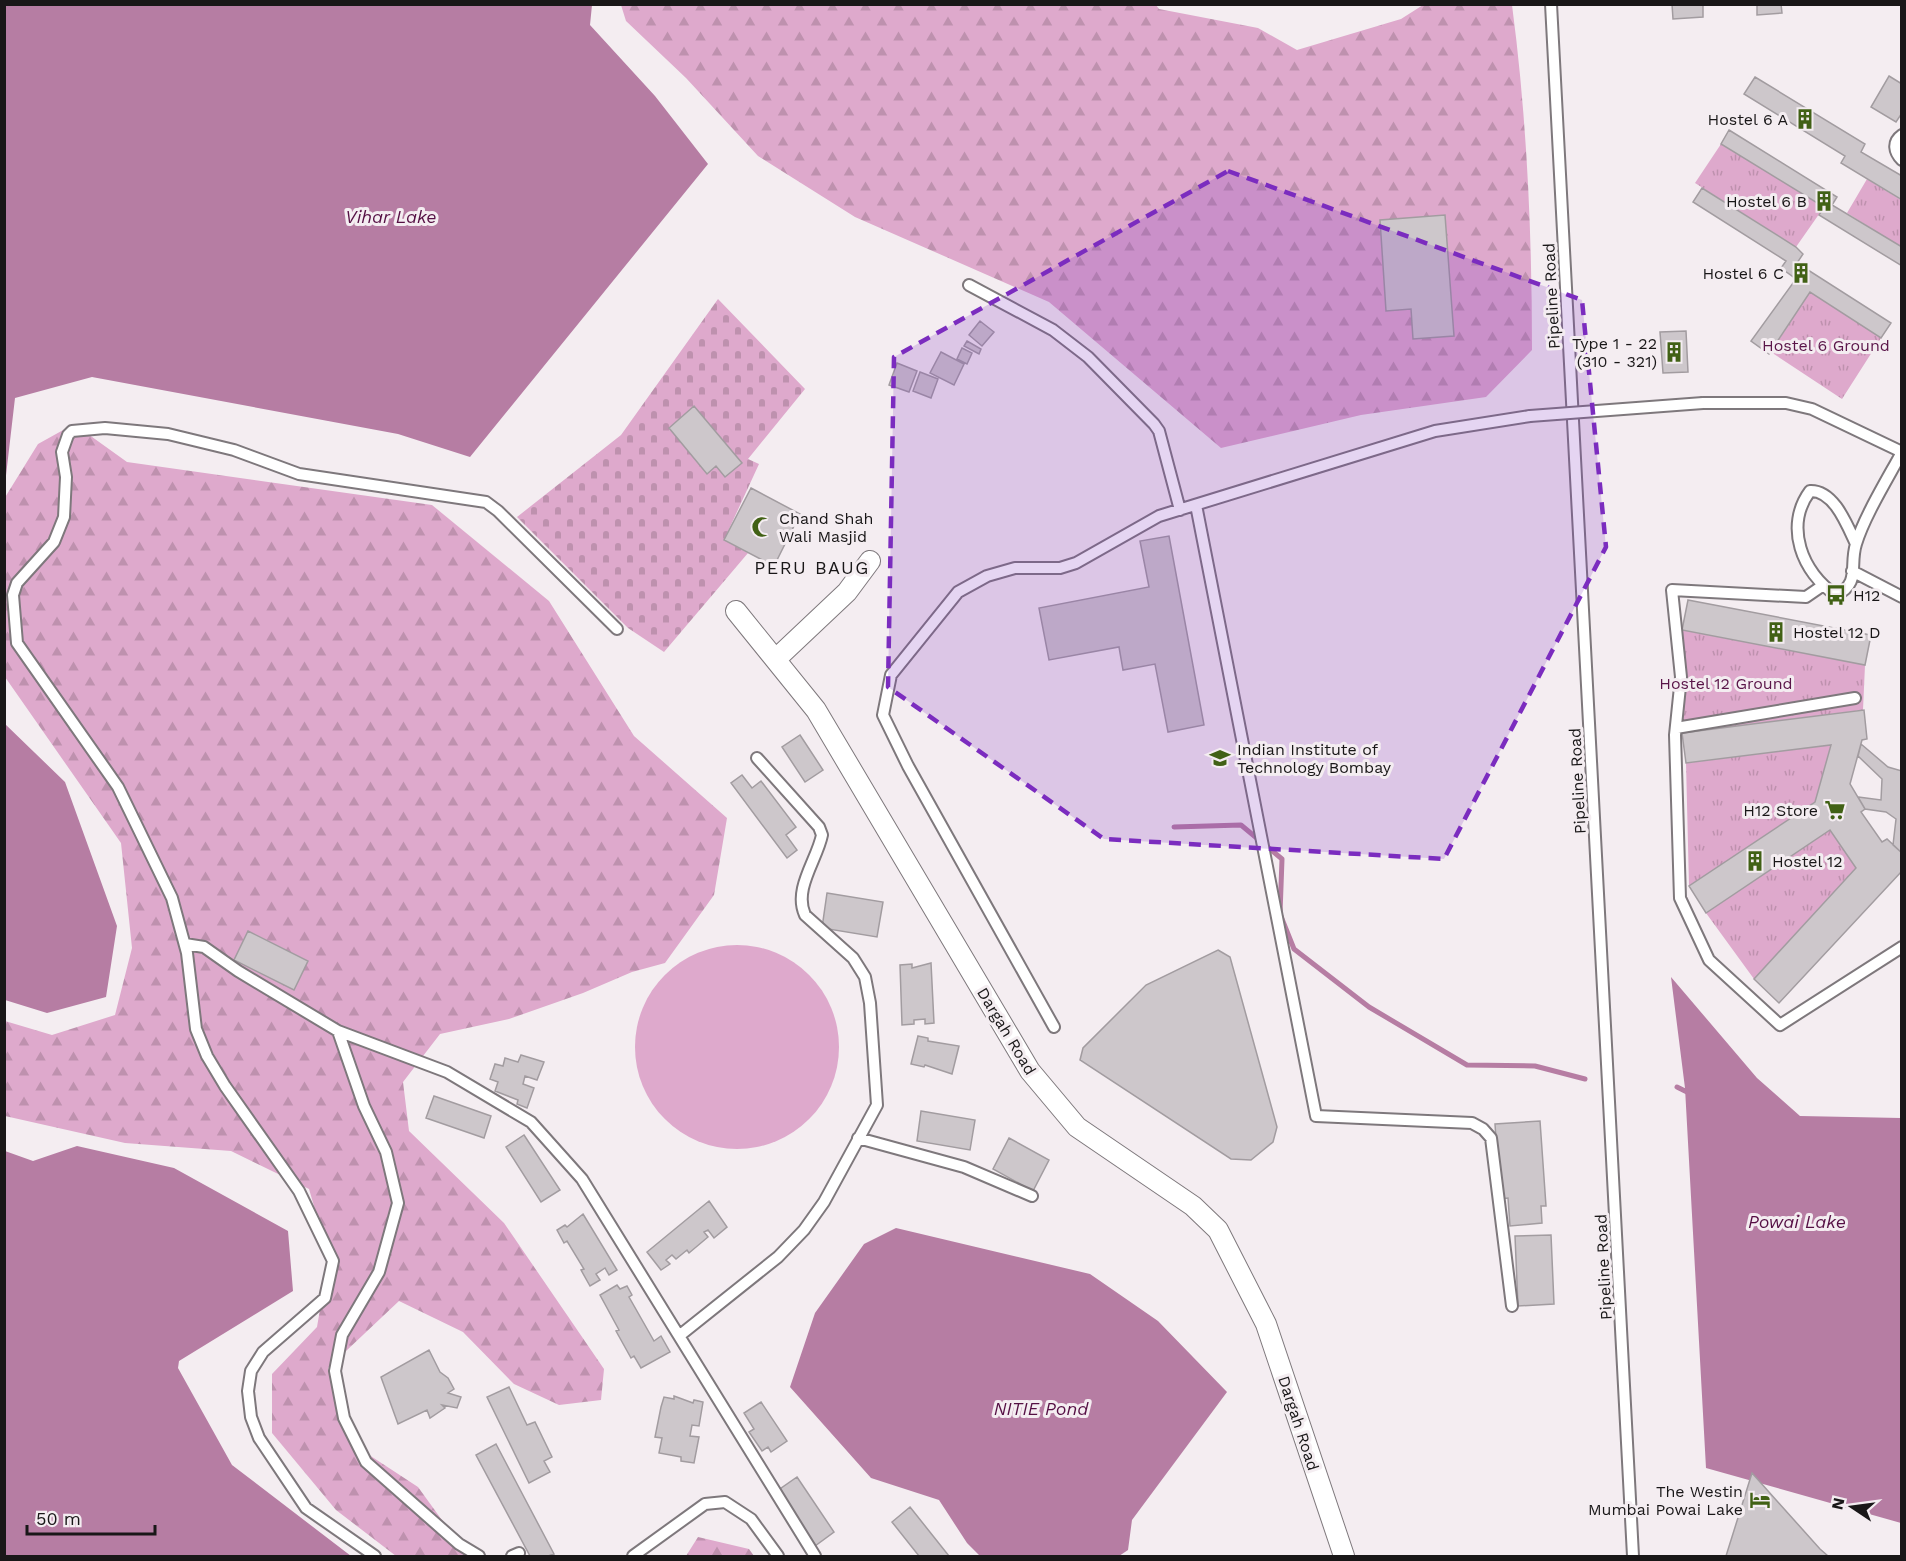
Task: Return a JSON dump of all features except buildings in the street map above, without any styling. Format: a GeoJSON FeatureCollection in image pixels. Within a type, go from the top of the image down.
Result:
{"type":"FeatureCollection","features":[{"type":"Feature","properties":{"kind":"street"},"geometry":{"type":"LineString","coordinates":[[776,659],[847,592],[870,561]]}},
{"type":"Feature","properties":{"kind":"street","name":"Dargah Road"},"geometry":{"type":"LineString","coordinates":[[735,611],[816,710],[1029,1071],[1077,1127],[1193,1206],[1218,1230],[1266,1324],[1344,1557]]}},
{"type":"Feature","properties":{"kind":"lane","name":"Pipeline Road"},"geometry":{"type":"LineString","coordinates":[[1551,4],[1633,1557]]}},
{"type":"Feature","properties":{"kind":"lane"},"geometry":{"type":"LineString","coordinates":[[1902,135],[1896,140],[1894,148],[1902,160]]}},
{"type":"Feature","properties":{"kind":"lane"},"geometry":{"type":"LineString","coordinates":[[969,285],[1053,330],[1088,357],[1154,424],[1159,431],[1180,510]]}},
{"type":"Feature","properties":{"kind":"lane"},"geometry":{"type":"LineString","coordinates":[[1054,1027],[908,766],[883,715],[891,675],[958,592],[987,576],[1015,568],[1060,568],[1076,563],[1159,516],[1435,431],[1530,416],[1703,403],[1786,403],[1812,409],[1902,452],[1856,544],[1852,580],[1847,590],[1836,595],[1822,586],[1803,557],[1799,542],[1799,507],[1810,491],[1817,491],[1830,499],[1856,544]]}},
{"type":"Feature","properties":{"kind":"lane"},"geometry":{"type":"LineString","coordinates":[[375,1557],[306,1508],[269,1455],[251,1417],[248,1391],[251,1371],[263,1353],[325,1298],[333,1261],[294,1184],[225,1086],[207,1056],[196,1029],[184,944],[172,898],[118,787],[17,642],[14,595],[17,583],[54,542],[64,517],[66,477],[62,452],[68,435],[72,431],[105,428],[168,434],[234,450],[299,474],[486,502],[498,511],[617,629]]}},
{"type":"Feature","properties":{"kind":"lane"},"geometry":{"type":"LineString","coordinates":[[1196,505],[1316,1116],[1472,1123],[1483,1129],[1491,1138],[1512,1306]]}},
{"type":"Feature","properties":{"kind":"lane"},"geometry":{"type":"LineString","coordinates":[[1852,571],[1902,597]]}},
{"type":"Feature","properties":{"kind":"lane"},"geometry":{"type":"LineString","coordinates":[[1822,586],[1806,597],[1672,590],[1681,677],[1676,728],[1680,898],[1709,960],[1780,1025],[1902,947]]}},
{"type":"Feature","properties":{"kind":"lane"},"geometry":{"type":"LineString","coordinates":[[1676,728],[1855,698]]}},
{"type":"Feature","properties":{"kind":"lane"},"geometry":{"type":"LineString","coordinates":[[679,1336],[778,1257],[804,1230],[824,1202],[877,1105],[870,1003],[865,977],[853,958],[805,915],[801,906],[801,894],[822,835],[819,827],[757,758]]}},
{"type":"Feature","properties":{"kind":"lane"},"geometry":{"type":"LineString","coordinates":[[184,944],[204,947],[238,971],[338,1030],[447,1072],[531,1122],[582,1179],[815,1557]]}},
{"type":"Feature","properties":{"kind":"lane"},"geometry":{"type":"LineString","coordinates":[[338,1030],[364,1106],[386,1152],[398,1203],[379,1272],[342,1335],[335,1371],[344,1418],[366,1462],[459,1544],[479,1557]]}},
{"type":"Feature","properties":{"kind":"lane"},"geometry":{"type":"LineString","coordinates":[[858,1138],[964,1167],[1032,1196]]}},
{"type":"Feature","properties":{"kind":"lane"},"geometry":{"type":"LineString","coordinates":[[633,1557],[705,1504],[725,1502],[751,1519],[778,1557]]}},
{"type":"Feature","properties":{"kind":"highlighted area"},"geometry":{"type":"Polygon","coordinates":[[[1228,171],[1582,300],[1606,547],[1444,859],[1104,839],[888,687],[894,357],[1228,171]]]}},
{"type":"Feature","properties":{"kind":"green space"},"geometry":{"type":"Polygon","coordinates":[[[621,5],[1156,5],[1159,9],[1258,28],[1297,50],[1401,19],[1423,5],[1512,5],[1528,177],[1532,350],[1486,397],[1361,415],[1221,448],[1049,302],[855,217],[758,156],[686,78],[626,21],[621,5]]]}},
{"type":"Feature","properties":{"kind":"green space"},"geometry":{"type":"Polygon","coordinates":[[[1721,144],[1824,207],[1796,247],[1695,183],[1721,144]]]}},
{"type":"Feature","properties":{"kind":"green space"},"geometry":{"type":"Polygon","coordinates":[[[1867,179],[1901,200],[1901,247],[1847,213],[1867,179]]]}},
{"type":"Feature","properties":{"kind":"green space","name":"Hostel 6 Ground"},"geometry":{"type":"Polygon","coordinates":[[[1810,292],[1881,338],[1842,399],[1771,352],[1810,292]]]}},
{"type":"Feature","properties":{"kind":"green space"},"geometry":{"type":"Polygon","coordinates":[[[718,299],[805,389],[748,459],[759,464],[724,540],[748,553],[664,652],[628,628],[517,517],[621,435],[718,299]]]}},
{"type":"Feature","properties":{"kind":"green space"},"geometry":{"type":"Polygon","coordinates":[[[74,424],[127,462],[432,505],[549,601],[634,736],[727,818],[714,895],[665,963],[632,972],[583,993],[509,1019],[440,1034],[403,1082],[409,1131],[504,1223],[604,1369],[601,1400],[559,1405],[514,1384],[463,1332],[399,1301],[328,1368],[360,1449],[418,1487],[468,1556],[396,1556],[336,1510],[272,1433],[272,1374],[317,1327],[329,1257],[309,1189],[231,1151],[125,1143],[5,1116],[5,1021],[52,1035],[115,1015],[132,948],[121,843],[5,677],[4,499],[38,444],[74,424]]]}},
{"type":"Feature","properties":{"kind":"green space","name":"Hostel 12 Ground"},"geometry":{"type":"Polygon","coordinates":[[[1682,630],[1865,665],[1863,710],[1682,733],[1682,630]]]}},
{"type":"Feature","properties":{"kind":"green space"},"geometry":{"type":"Polygon","coordinates":[[[1831,745],[1815,802],[1689,886],[1686,763],[1831,745]]]}},
{"type":"Feature","properties":{"kind":"green space"},"geometry":{"type":"Polygon","coordinates":[[[1830,830],[1856,868],[1754,979],[1706,913],[1830,830]]]}},
{"type":"Feature","properties":{"kind":"green space"},"geometry":{"type":"Polygon","coordinates":[[[737,945],[757,947],[785,957],[802,968],[816,982],[831,1008],[837,1027],[839,1047],[837,1067],[827,1095],[816,1112],[802,1126],[776,1141],[757,1147],[737,1149],[717,1147],[689,1137],[672,1126],[658,1112],[643,1086],[637,1067],[635,1047],[637,1027],[647,999],[658,982],[672,968],[698,953],[717,947],[737,945]]]}},
{"type":"Feature","properties":{"kind":"green space"},"geometry":{"type":"Polygon","coordinates":[[[698,1537],[749,1549],[754,1556],[686,1556],[698,1537]]]}},
{"type":"Feature","properties":{"kind":"water","name":"Vihar Lake"},"geometry":{"type":"Polygon","coordinates":[[[5,4],[592,5],[590,25],[655,96],[708,164],[470,457],[398,434],[92,377],[15,398],[5,484],[5,4]]]}},
{"type":"Feature","properties":{"kind":"water"},"geometry":{"type":"Polygon","coordinates":[[[4,723],[65,782],[117,926],[106,997],[47,1013],[5,1000],[4,723]]]}},
{"type":"Feature","properties":{"kind":"water","name":"Powai Lake"},"geometry":{"type":"Polygon","coordinates":[[[1671,977],[1757,1078],[1800,1116],[1901,1118],[1901,1523],[1706,1468],[1685,1088],[1671,977]]]}},
{"type":"Feature","properties":{"kind":"water"},"geometry":{"type":"Polygon","coordinates":[[[77,1146],[174,1168],[288,1231],[293,1291],[179,1361],[178,1368],[232,1465],[351,1556],[5,1556],[5,1151],[33,1161],[77,1146]]]}},
{"type":"Feature","properties":{"kind":"water","name":"NITIE Pond"},"geometry":{"type":"Polygon","coordinates":[[[896,1228],[1090,1274],[1158,1321],[1227,1392],[1132,1520],[1128,1550],[1119,1556],[980,1556],[967,1543],[939,1500],[871,1478],[790,1387],[815,1313],[864,1244],[896,1228]]]}},
{"type":"Feature","properties":{"kind":"waterway"},"geometry":{"type":"LineString","coordinates":[[1174,827],[1241,825],[1282,859],[1280,914],[1294,949],[1369,1007],[1467,1065],[1535,1066],[1585,1079]]}},
{"type":"Feature","properties":{"kind":"waterway"},"geometry":{"type":"LineString","coordinates":[[1677,1087],[1689,1093]]}},
{"type":"Feature","properties":{"kind":"place","name":"Hostel 6 A"},"geometry":{"type":"Point","coordinates":[1805,119]}},
{"type":"Feature","properties":{"kind":"place","name":"Hostel 6 B"},"geometry":{"type":"Point","coordinates":[1824,201]}},
{"type":"Feature","properties":{"kind":"place","name":"Hostel 6 C"},"geometry":{"type":"Point","coordinates":[1801,273]}},
{"type":"Feature","properties":{"kind":"place","name":"Type 1 - 22 (310 - 321)"},"geometry":{"type":"Point","coordinates":[1674,352]}},
{"type":"Feature","properties":{"kind":"place","name":"Chand Shah Wali Masjid"},"geometry":{"type":"Point","coordinates":[762,527]}},
{"type":"Feature","properties":{"kind":"place","name":"H12"},"geometry":{"type":"Point","coordinates":[1836,595]}},
{"type":"Feature","properties":{"kind":"place","name":"Hostel 12 D"},"geometry":{"type":"Point","coordinates":[1776,632]}},
{"type":"Feature","properties":{"kind":"place","name":"Indian Institute of Technology Bombay"},"geometry":{"type":"Point","coordinates":[1220,758]}},
{"type":"Feature","properties":{"kind":"place","name":"H12 Store"},"geometry":{"type":"Point","coordinates":[1835,810]}},
{"type":"Feature","properties":{"kind":"place","name":"Hostel 12"},"geometry":{"type":"Point","coordinates":[1755,861]}},
{"type":"Feature","properties":{"kind":"place","name":"The Westin Mumbai Powai Lake"},"geometry":{"type":"Point","coordinates":[1760,1500]}},
{"type":"Feature","properties":{"kind":"district","name":"PERU BAUG"},"geometry":{"type":"Point","coordinates":[812,568]}}]}
